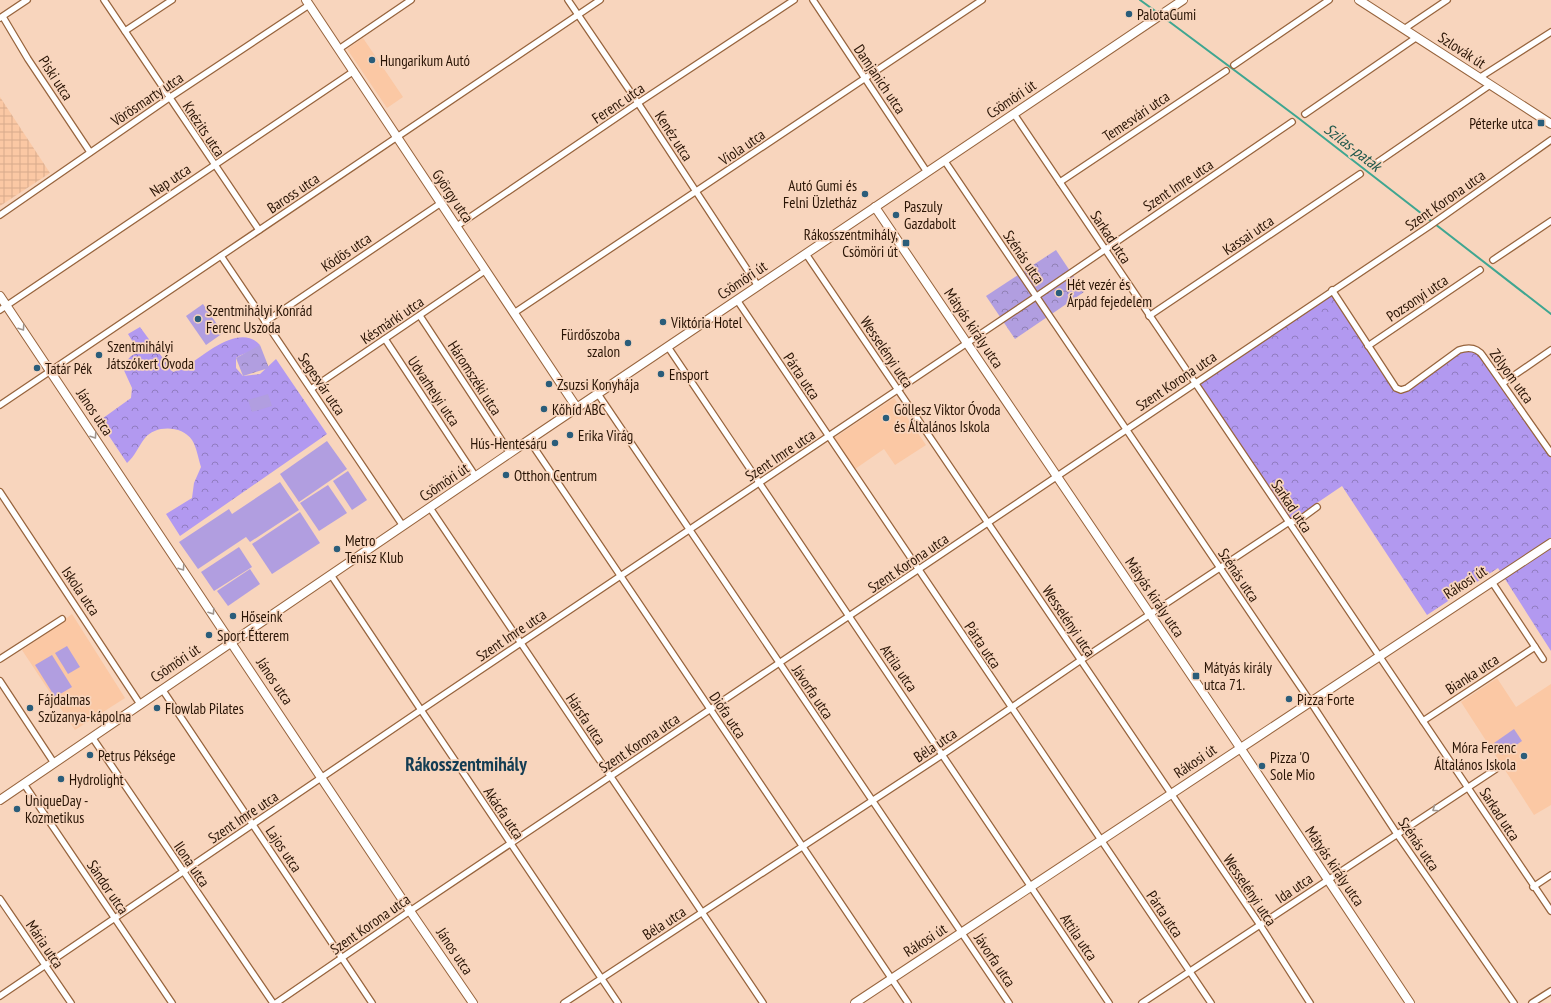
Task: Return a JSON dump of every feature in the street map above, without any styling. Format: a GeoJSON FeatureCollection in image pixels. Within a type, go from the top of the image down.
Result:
{"type":"FeatureCollection","features":[{"type":"Feature","properties":{"kind":"main road","name":"Csömöri út"},"geometry":{"type":"LineString","coordinates":[[0,800],[875,206],[1183,0]]}},
{"type":"Feature","properties":{"kind":"main road","name":"Szlovák út"},"geometry":{"type":"LineString","coordinates":[[1359,0],[1551,124]]}},
{"type":"Feature","properties":{"kind":"main road","name":"György utca"},"geometry":{"type":"LineString","coordinates":[[308,2],[578,408]]}},
{"type":"Feature","properties":{"kind":"main road","name":"Mátyás király utca"},"geometry":{"type":"LineString","coordinates":[[875,206],[1410,1003]]}},
{"type":"Feature","properties":{"kind":"main road","name":"János utca"},"geometry":{"type":"LineString","coordinates":[[0,296],[3,308],[51,371],[410,911],[473,1003]]}},
{"type":"Feature","properties":{"kind":"main road","name":"Rákosi út"},"geometry":{"type":"LineString","coordinates":[[855,1003],[1551,543]]}},
{"type":"Feature","properties":{"kind":"street"},"geometry":{"type":"LineString","coordinates":[[1,18],[27,0]]}},
{"type":"Feature","properties":{"kind":"street","name":"Knézits utca"},"geometry":{"type":"LineString","coordinates":[[104,0],[259,230]]}},
{"type":"Feature","properties":{"kind":"street"},"geometry":{"type":"LineString","coordinates":[[125,31],[172,0]]}},
{"type":"Feature","properties":{"kind":"street"},"geometry":{"type":"LineString","coordinates":[[339,48],[411,0]]}},
{"type":"Feature","properties":{"kind":"street","name":"Kenéz utca"},"geometry":{"type":"LineString","coordinates":[[568,0],[638,103],[758,286]]}},
{"type":"Feature","properties":{"kind":"street","name":"Baross utca"},"geometry":{"type":"LineString","coordinates":[[0,405],[600,0]]}},
{"type":"Feature","properties":{"kind":"street","name":"Ferenc utca"},"geometry":{"type":"LineString","coordinates":[[457,226],[638,103],[794,0]]}},
{"type":"Feature","properties":{"kind":"street","name":"Damjanich utca"},"geometry":{"type":"LineString","coordinates":[[812,0],[927,172]]}},
{"type":"Feature","properties":{"kind":"street","name":"Viola utca"},"geometry":{"type":"LineString","coordinates":[[514,313],[982,0]]}},
{"type":"Feature","properties":{"kind":"street"},"geometry":{"type":"LineString","coordinates":[[1234,64],[1329,0]]}},
{"type":"Feature","properties":{"kind":"street"},"geometry":{"type":"LineString","coordinates":[[1404,29],[1447,0]]}},
{"type":"Feature","properties":{"kind":"street","name":"Vörösmarty utca"},"geometry":{"type":"LineString","coordinates":[[0,215],[308,2]]}},
{"type":"Feature","properties":{"kind":"street","name":"Piski utca"},"geometry":{"type":"LineString","coordinates":[[1,18],[90,152]]}},
{"type":"Feature","properties":{"kind":"street"},"geometry":{"type":"LineString","coordinates":[[1479,78],[1551,32]]}},
{"type":"Feature","properties":{"kind":"street"},"geometry":{"type":"LineString","coordinates":[[1306,114],[1417,37]]}},
{"type":"Feature","properties":{"kind":"street","name":"Nap utca"},"geometry":{"type":"LineString","coordinates":[[3,308],[354,71]]}},
{"type":"Feature","properties":{"kind":"street","name":"Temesvári utca"},"geometry":{"type":"LineString","coordinates":[[1060,182],[1226,71]]}},
{"type":"Feature","properties":{"kind":"street"},"geometry":{"type":"LineString","coordinates":[[1375,164],[1490,85]]}},
{"type":"Feature","properties":{"kind":"street","name":"Sarkad utca"},"geometry":{"type":"LineString","coordinates":[[1014,114],[1551,911]]}},
{"type":"Feature","properties":{"kind":"street","name":"Szent Imre utca"},"geometry":{"type":"LineString","coordinates":[[0,996],[689,529],[1037,296],[1292,122]]}},
{"type":"Feature","properties":{"kind":"street","name":"Szent Korona utca"},"geometry":{"type":"LineString","coordinates":[[275,1003],[780,664],[1057,475],[1428,227],[1551,140]]}},
{"type":"Feature","properties":{"kind":"street","name":"Szénás utca"},"geometry":{"type":"LineString","coordinates":[[944,160],[1398,834],[1514,1003]]}},
{"type":"Feature","properties":{"kind":"street","name":"Kassai utca"},"geometry":{"type":"LineString","coordinates":[[1149,316],[1360,174]]}},
{"type":"Feature","properties":{"kind":"street","name":"Ködös utca"},"geometry":{"type":"LineString","coordinates":[[265,322],[441,203]]}},
{"type":"Feature","properties":{"kind":"street"},"geometry":{"type":"LineString","coordinates":[[1493,260],[1551,221]]}},
{"type":"Feature","properties":{"kind":"street","name":"Wesselényi utca"},"geometry":{"type":"LineString","coordinates":[[806,254],[1171,793],[1310,1003]]}},
{"type":"Feature","properties":{"kind":"street","name":"Segesvár utca"},"geometry":{"type":"LineString","coordinates":[[221,256],[403,526]]}},
{"type":"Feature","properties":{"kind":"street","name":"Késmárki utca"},"geometry":{"type":"LineString","coordinates":[[311,389],[486,270]]}},
{"type":"Feature","properties":{"kind":"street","name":"Pozsonyi utca"},"geometry":{"type":"LineString","coordinates":[[1368,346],[1480,270]]}},
{"type":"Feature","properties":{"kind":"street","name":"Zólyom utca"},"geometry":{"type":"LineString","coordinates":[[1332,290],[1394,386],[1401,390],[1407,388],[1455,353],[1467,348],[1476,349],[1480,352],[1503,383],[1550,449]]}},
{"type":"Feature","properties":{"kind":"street","name":"Párta utca"},"geometry":{"type":"LineString","coordinates":[[737,300],[1211,1003]]}},
{"type":"Feature","properties":{"kind":"street","name":"Háromszéki utca"},"geometry":{"type":"LineString","coordinates":[[420,316],[510,453]]}},
{"type":"Feature","properties":{"kind":"street","name":"Udvarhelyi utca"},"geometry":{"type":"LineString","coordinates":[[385,339],[476,477]]}},
{"type":"Feature","properties":{"kind":"street","name":"Attila utca"},"geometry":{"type":"LineString","coordinates":[[668,347],[1109,1003]]}},
{"type":"Feature","properties":{"kind":"street"},"geometry":{"type":"LineString","coordinates":[[1503,383],[1551,350]]}},
{"type":"Feature","properties":{"kind":"street","name":"Jávorfa utca"},"geometry":{"type":"LineString","coordinates":[[598,394],[1009,1003]]}},
{"type":"Feature","properties":{"kind":"street","name":"Diófa utca"},"geometry":{"type":"LineString","coordinates":[[529,440],[908,1003]]}},
{"type":"Feature","properties":{"kind":"street","name":"Iskola utca"},"geometry":{"type":"LineString","coordinates":[[0,492],[140,704]]}},
{"type":"Feature","properties":{"kind":"street","name":"Béla utca"},"geometry":{"type":"LineString","coordinates":[[564,1003],[942,754],[1289,522],[1298,521],[1318,507]]}},
{"type":"Feature","properties":{"kind":"street","name":"Hársfa utca"},"geometry":{"type":"LineString","coordinates":[[430,508],[763,1003]]}},
{"type":"Feature","properties":{"kind":"street","name":"Akácfa utca"},"geometry":{"type":"LineString","coordinates":[[331,575],[618,1003]]}},
{"type":"Feature","properties":{"kind":"street"},"geometry":{"type":"LineString","coordinates":[[1492,582],[1543,659]]}},
{"type":"Feature","properties":{"kind":"street"},"geometry":{"type":"LineString","coordinates":[[0,659],[62,619]]}},
{"type":"Feature","properties":{"kind":"street","name":"Bianka utca"},"geometry":{"type":"LineString","coordinates":[[1423,721],[1535,647]]}},
{"type":"Feature","properties":{"kind":"street"},"geometry":{"type":"LineString","coordinates":[[0,681],[54,763]]}},
{"type":"Feature","properties":{"kind":"street","name":"Lajos utca"},"geometry":{"type":"LineString","coordinates":[[162,689],[372,1003]]}},
{"type":"Feature","properties":{"kind":"street","name":"Ilona utca"},"geometry":{"type":"LineString","coordinates":[[92,737],[275,1003]]}},
{"type":"Feature","properties":{"kind":"street","name":"Ida utca"},"geometry":{"type":"LineString","coordinates":[[1142,1003],[1499,767]]}},
{"type":"Feature","properties":{"kind":"street","name":"Sándor utca"},"geometry":{"type":"LineString","coordinates":[[24,784],[172,1003]]}},
{"type":"Feature","properties":{"kind":"street"},"geometry":{"type":"LineString","coordinates":[[1534,887],[1551,875]]}},
{"type":"Feature","properties":{"kind":"street","name":"Mária utca"},"geometry":{"type":"LineString","coordinates":[[0,899],[71,1003]]}},
{"type":"Feature","properties":{"kind":"street"},"geometry":{"type":"LineString","coordinates":[[1532,1003],[1551,991]]}},
{"type":"Feature","properties":{"kind":"shaded area"},"geometry":{"type":"Polygon","coordinates":[[[363,38],[403,97],[387,108],[347,49],[363,38]]]}},
{"type":"Feature","properties":{"kind":"shaded area"},"geometry":{"type":"Polygon","coordinates":[[[0,97],[50,173],[0,206],[0,97]]]}},
{"type":"Feature","properties":{"kind":"shaded area","name":"Göllesz Viktor Óvoda és Általános Iskola"},"geometry":{"type":"Polygon","coordinates":[[[894,398],[926,445],[895,465],[884,449],[855,469],[834,438],[894,398]]]}},
{"type":"Feature","properties":{"kind":"shaded area"},"geometry":{"type":"Polygon","coordinates":[[[72,614],[125,698],[75,730],[22,650],[72,614]]]}},
{"type":"Feature","properties":{"kind":"shaded area","name":"Móra Ferenc Általános Iskola"},"geometry":{"type":"Polygon","coordinates":[[[1497,678],[1516,707],[1551,684],[1551,805],[1534,815],[1461,702],[1497,678]]]}},
{"type":"Feature","properties":{"kind":"green space"},"geometry":{"type":"Polygon","coordinates":[[[1056,250],[1084,292],[1015,339],[986,296],[1056,250]]]}},
{"type":"Feature","properties":{"kind":"green space"},"geometry":{"type":"Polygon","coordinates":[[[1332,290],[1401,390],[1455,353],[1476,349],[1551,453],[1551,651],[1498,568],[1427,615],[1342,486],[1289,522],[1195,383],[1332,290]]]}},
{"type":"Feature","properties":{"kind":"green space"},"geometry":{"type":"Polygon","coordinates":[[[203,304],[223,333],[206,345],[186,316],[203,304]]]}},
{"type":"Feature","properties":{"kind":"green space"},"geometry":{"type":"Polygon","coordinates":[[[140,327],[173,372],[186,367],[214,347],[224,342],[234,338],[243,337],[252,339],[260,345],[236,358],[236,368],[243,376],[260,374],[276,359],[327,434],[180,536],[166,514],[192,498],[194,483],[201,467],[192,440],[188,435],[175,429],[168,428],[155,431],[145,438],[127,463],[99,421],[131,398],[132,388],[122,366],[131,356],[139,352],[128,334],[140,327]]]}},
{"type":"Feature","properties":{"kind":"green space"},"geometry":{"type":"Polygon","coordinates":[[[260,345],[269,368],[243,376],[236,358],[260,345]]]}},
{"type":"Feature","properties":{"kind":"green space"},"geometry":{"type":"Polygon","coordinates":[[[268,394],[272,406],[252,412],[248,400],[268,394]]]}},
{"type":"Feature","properties":{"kind":"green space"},"geometry":{"type":"Polygon","coordinates":[[[327,441],[347,469],[299,502],[280,474],[327,441]]]}},
{"type":"Feature","properties":{"kind":"green space"},"geometry":{"type":"Polygon","coordinates":[[[348,471],[367,500],[352,510],[333,481],[348,471]]]}},
{"type":"Feature","properties":{"kind":"green space"},"geometry":{"type":"Polygon","coordinates":[[[280,482],[299,510],[250,542],[246,537],[198,569],[179,542],[229,509],[232,514],[280,482]]]}},
{"type":"Feature","properties":{"kind":"green space"},"geometry":{"type":"Polygon","coordinates":[[[328,485],[347,513],[319,531],[300,503],[328,485]]]}},
{"type":"Feature","properties":{"kind":"green space"},"geometry":{"type":"Polygon","coordinates":[[[300,512],[320,543],[272,574],[252,544],[300,512]]]}},
{"type":"Feature","properties":{"kind":"green space"},"geometry":{"type":"Polygon","coordinates":[[[239,547],[252,567],[214,591],[201,572],[239,547]]]}},
{"type":"Feature","properties":{"kind":"green space"},"geometry":{"type":"Polygon","coordinates":[[[250,569],[260,584],[228,606],[217,591],[250,569]]]}},
{"type":"Feature","properties":{"kind":"green space"},"geometry":{"type":"Polygon","coordinates":[[[67,646],[80,667],[68,674],[55,653],[67,646]]]}},
{"type":"Feature","properties":{"kind":"green space"},"geometry":{"type":"Polygon","coordinates":[[[52,655],[72,687],[55,697],[35,665],[52,655]]]}},
{"type":"Feature","properties":{"kind":"green space"},"geometry":{"type":"Polygon","coordinates":[[[1514,729],[1522,741],[1502,755],[1494,743],[1514,729]]]}},
{"type":"Feature","properties":{"kind":"waterway","name":"Szilas-patak"},"geometry":{"type":"LineString","coordinates":[[1140,0],[1158,13]]}},
{"type":"Feature","properties":{"kind":"waterway","name":"Szilas-patak"},"geometry":{"type":"LineString","coordinates":[[1163,17],[1297,117],[1551,314]]}},
{"type":"Feature","properties":{"kind":"place","name":"PalotaGumi"},"geometry":{"type":"Point","coordinates":[1129,14]}},
{"type":"Feature","properties":{"kind":"place","name":"Hungarikum Autó"},"geometry":{"type":"Point","coordinates":[372,60]}},
{"type":"Feature","properties":{"kind":"place","name":"Péterke utca"},"geometry":{"type":"Point","coordinates":[1541,123]}},
{"type":"Feature","properties":{"kind":"place","name":"Autó Gumi és Felni Üzletház"},"geometry":{"type":"Point","coordinates":[865,194]}},
{"type":"Feature","properties":{"kind":"place","name":"Paszuly Gazdabolt"},"geometry":{"type":"Point","coordinates":[896,215]}},
{"type":"Feature","properties":{"kind":"place","name":"Rákosszentmihály, Csömöri út"},"geometry":{"type":"Point","coordinates":[906,243]}},
{"type":"Feature","properties":{"kind":"place","name":"Hét vezér és Árpád fejedelem"},"geometry":{"type":"Point","coordinates":[1059,293]}},
{"type":"Feature","properties":{"kind":"place","name":"Szentmihályi Konrád Ferenc Uszoda"},"geometry":{"type":"Point","coordinates":[198,319]}},
{"type":"Feature","properties":{"kind":"place","name":"Viktória Hotel"},"geometry":{"type":"Point","coordinates":[663,322]}},
{"type":"Feature","properties":{"kind":"place","name":"Fürdőszoba szalon"},"geometry":{"type":"Point","coordinates":[628,343]}},
{"type":"Feature","properties":{"kind":"place","name":"Szentmihályi Játszókert Óvoda"},"geometry":{"type":"Point","coordinates":[99,355]}},
{"type":"Feature","properties":{"kind":"place","name":"Tatár Pék"},"geometry":{"type":"Point","coordinates":[37,368]}},
{"type":"Feature","properties":{"kind":"place","name":"Ensport"},"geometry":{"type":"Point","coordinates":[661,374]}},
{"type":"Feature","properties":{"kind":"place","name":"Zsuzsi Konyhája"},"geometry":{"type":"Point","coordinates":[549,384]}},
{"type":"Feature","properties":{"kind":"place","name":"Kőhíd ABC"},"geometry":{"type":"Point","coordinates":[544,409]}},
{"type":"Feature","properties":{"kind":"place","name":"Göllesz Viktor Óvoda és Általános Iskola"},"geometry":{"type":"Point","coordinates":[886,418]}},
{"type":"Feature","properties":{"kind":"place","name":"Erika Virág"},"geometry":{"type":"Point","coordinates":[570,435]}},
{"type":"Feature","properties":{"kind":"place","name":"Hús-Hentesáru"},"geometry":{"type":"Point","coordinates":[555,443]}},
{"type":"Feature","properties":{"kind":"place","name":"Otthon Centrum"},"geometry":{"type":"Point","coordinates":[506,475]}},
{"type":"Feature","properties":{"kind":"place","name":"Metro Tenisz Klub"},"geometry":{"type":"Point","coordinates":[337,549]}},
{"type":"Feature","properties":{"kind":"place","name":"Hőseink"},"geometry":{"type":"Point","coordinates":[233,616]}},
{"type":"Feature","properties":{"kind":"place","name":"Sport Étterem"},"geometry":{"type":"Point","coordinates":[209,635]}},
{"type":"Feature","properties":{"kind":"place","name":"Mátyás király utca 71."},"geometry":{"type":"Point","coordinates":[1196,676]}},
{"type":"Feature","properties":{"kind":"place","name":"Pizza Forte"},"geometry":{"type":"Point","coordinates":[1289,699]}},
{"type":"Feature","properties":{"kind":"place","name":"Fájdalmas Szűzanya-kápolna"},"geometry":{"type":"Point","coordinates":[30,708]}},
{"type":"Feature","properties":{"kind":"place","name":"Flowlab Pilates"},"geometry":{"type":"Point","coordinates":[157,708]}},
{"type":"Feature","properties":{"kind":"place","name":"Petrus Péksége"},"geometry":{"type":"Point","coordinates":[90,755]}},
{"type":"Feature","properties":{"kind":"place","name":"Móra Ferenc Általános Iskola"},"geometry":{"type":"Point","coordinates":[1524,756]}},
{"type":"Feature","properties":{"kind":"place","name":"Pizza 'O Sole Mio"},"geometry":{"type":"Point","coordinates":[1262,766]}},
{"type":"Feature","properties":{"kind":"place","name":"Hydrolight"},"geometry":{"type":"Point","coordinates":[61,779]}},
{"type":"Feature","properties":{"kind":"place","name":"UniqueDay - Kozmetikus"},"geometry":{"type":"Point","coordinates":[17,809]}},
{"type":"Feature","properties":{"kind":"district","name":"Rákosszentmihály"},"geometry":{"type":"Point","coordinates":[466,764]}}]}
